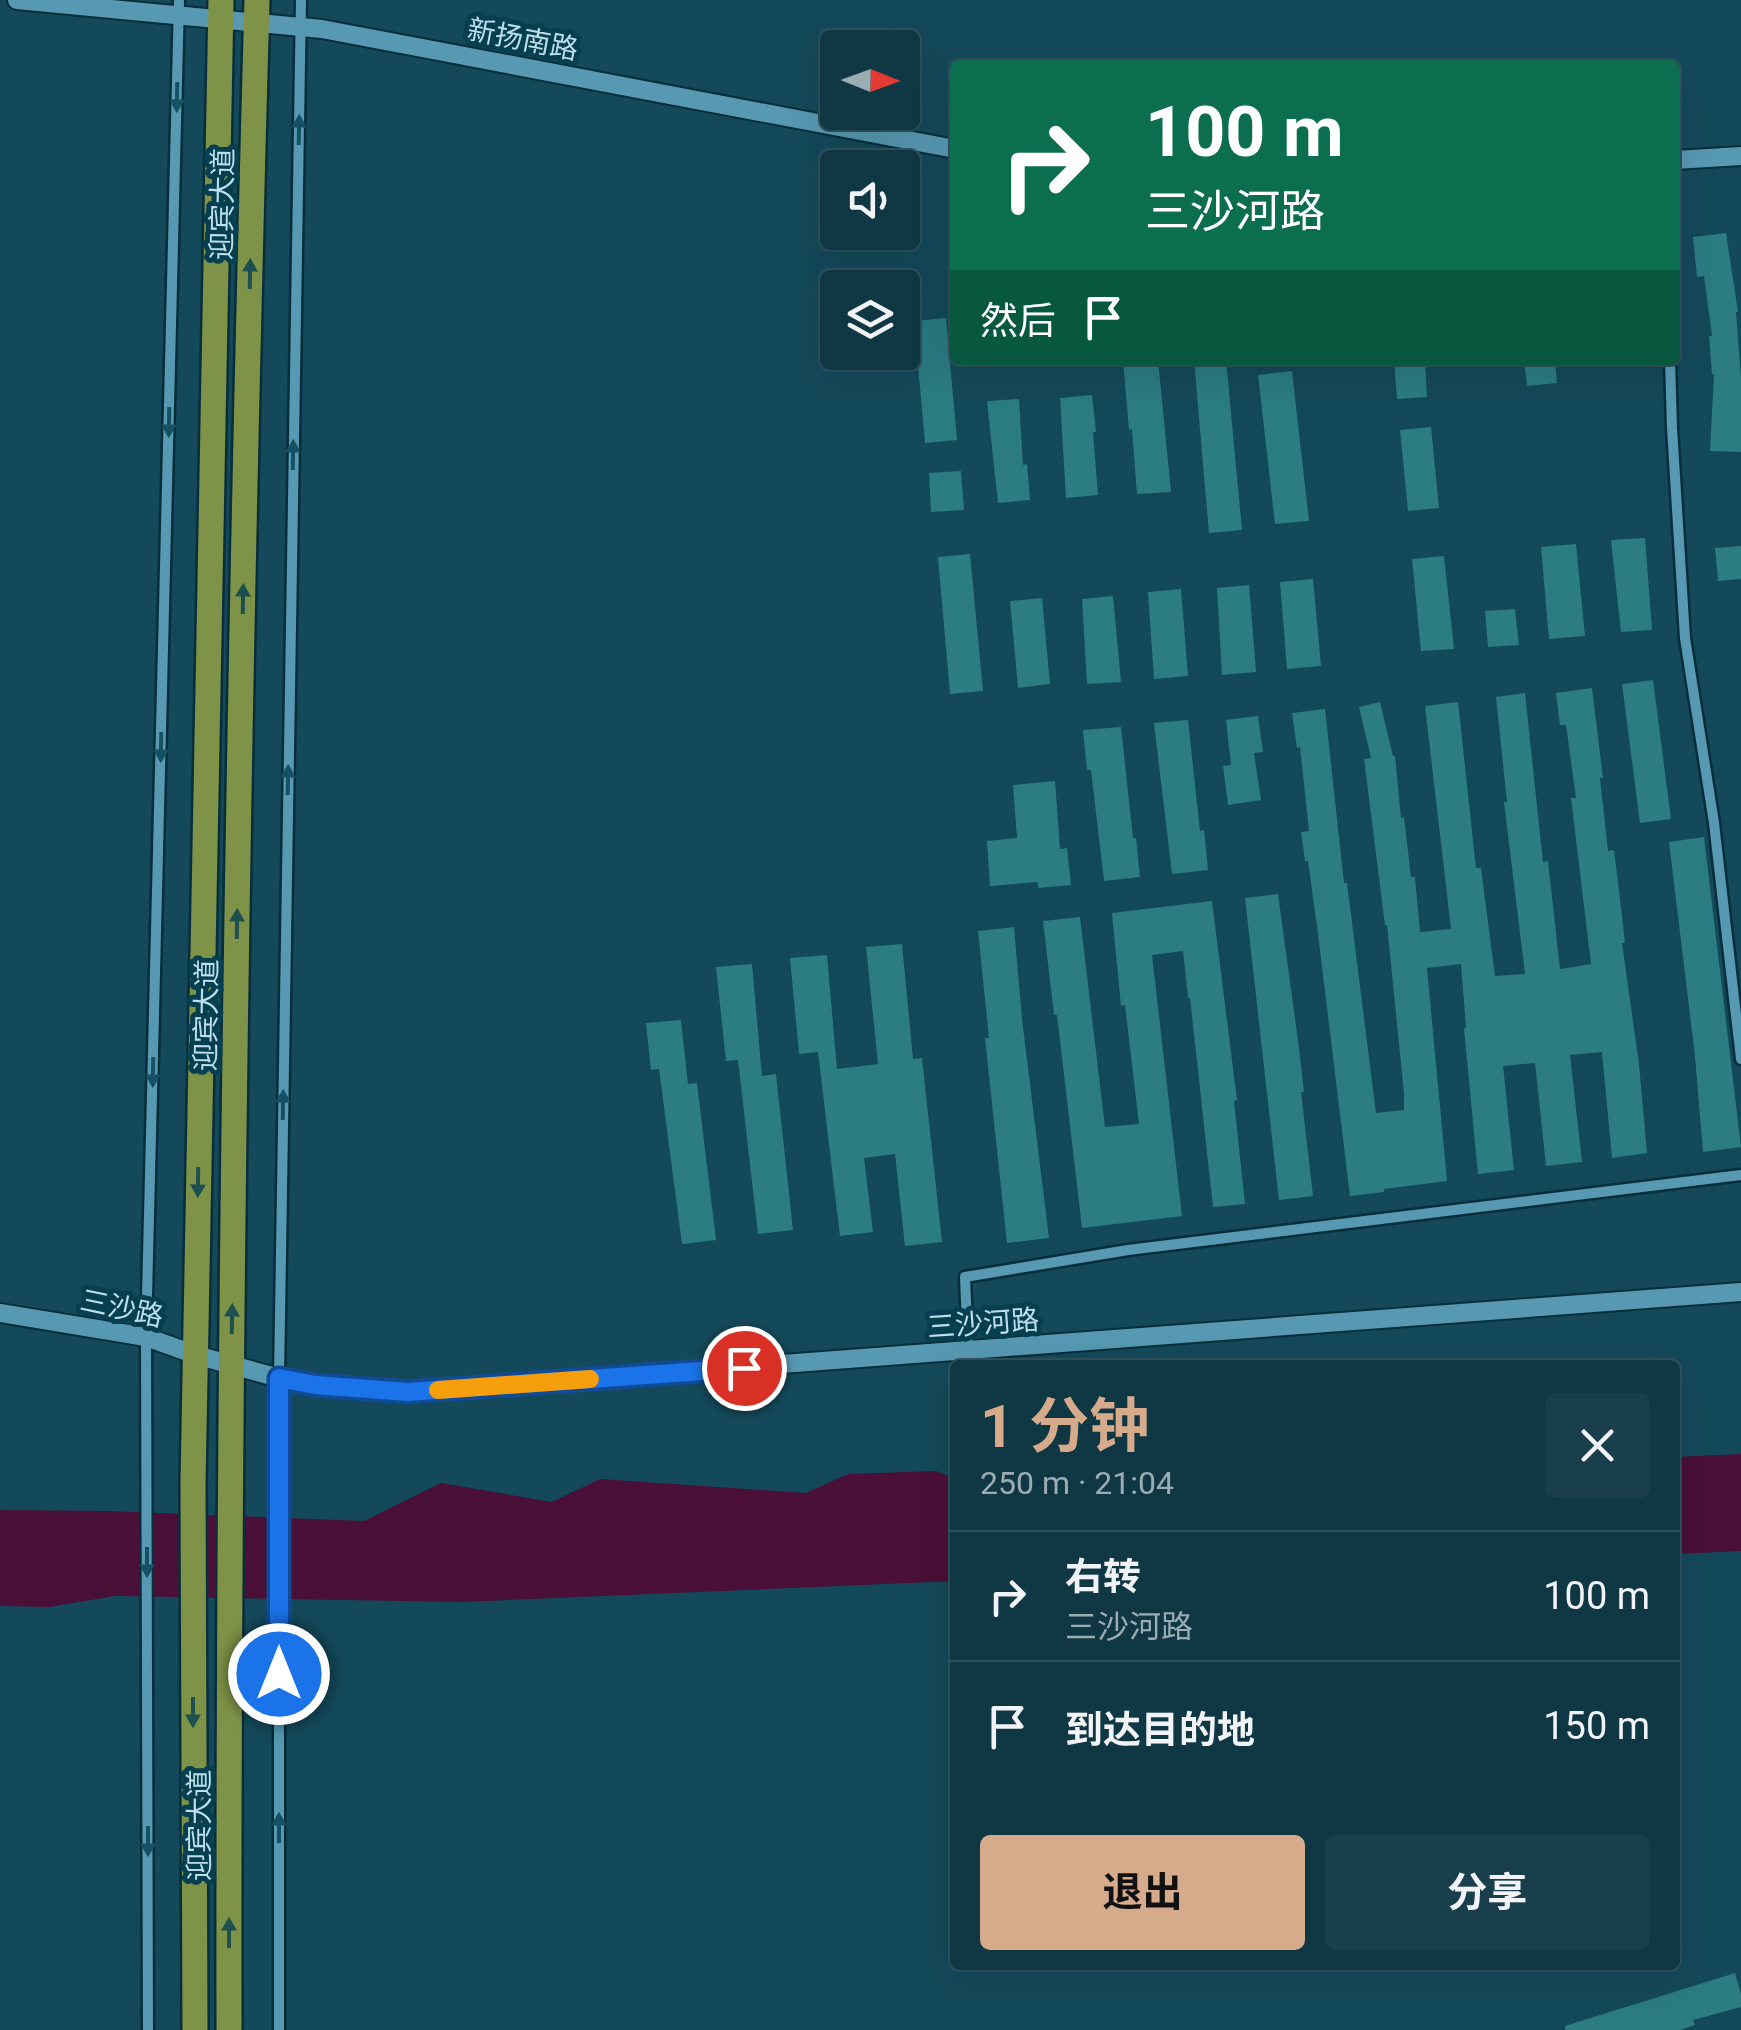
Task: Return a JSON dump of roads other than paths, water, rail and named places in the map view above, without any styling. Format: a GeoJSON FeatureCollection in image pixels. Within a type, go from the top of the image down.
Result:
{"type":"FeatureCollection","features":[{"type":"Feature","properties":{"kind":"main road","name":"迎宾大道"},"geometry":{"type":"LineString","coordinates":[[195,2030],[193,1484],[220,9]]}},
{"type":"Feature","properties":{"kind":"main road","name":"迎宾大道"},"geometry":{"type":"LineString","coordinates":[[229,2030],[229,1486],[256,11]]}},
{"type":"Feature","properties":{"kind":"main road"},"geometry":{"type":"LineString","coordinates":[[201,970],[236,970]]}},
{"type":"Feature","properties":{"kind":"street","name":"新扬南路"},"geometry":{"type":"LineString","coordinates":[[17,0],[256,11],[300,27],[950,148]]}},
{"type":"Feature","properties":{"kind":"street"},"geometry":{"type":"LineString","coordinates":[[279,2030],[279,1378],[301,0]]}},
{"type":"Feature","properties":{"kind":"street"},"geometry":{"type":"LineString","coordinates":[[148,2030],[146,1337],[179,8]]}},
{"type":"Feature","properties":{"kind":"street"},"geometry":{"type":"LineString","coordinates":[[1680,160],[1741,156]]}},
{"type":"Feature","properties":{"kind":"street"},"geometry":{"type":"LineString","coordinates":[[1670,365],[1685,638],[1714,822],[1741,1059]]}},
{"type":"Feature","properties":{"kind":"street"},"geometry":{"type":"LineString","coordinates":[[968,1352],[965,1277],[1128,1250],[1741,1175]]}},
{"type":"Feature","properties":{"kind":"street","name":"三沙河路"},"geometry":{"type":"LineString","coordinates":[[232,1364],[315,1385],[408,1392],[1741,1292]]}},
{"type":"Feature","properties":{"kind":"street","name":"三沙路"},"geometry":{"type":"LineString","coordinates":[[0,1313],[146,1337],[232,1364]]}}]}
